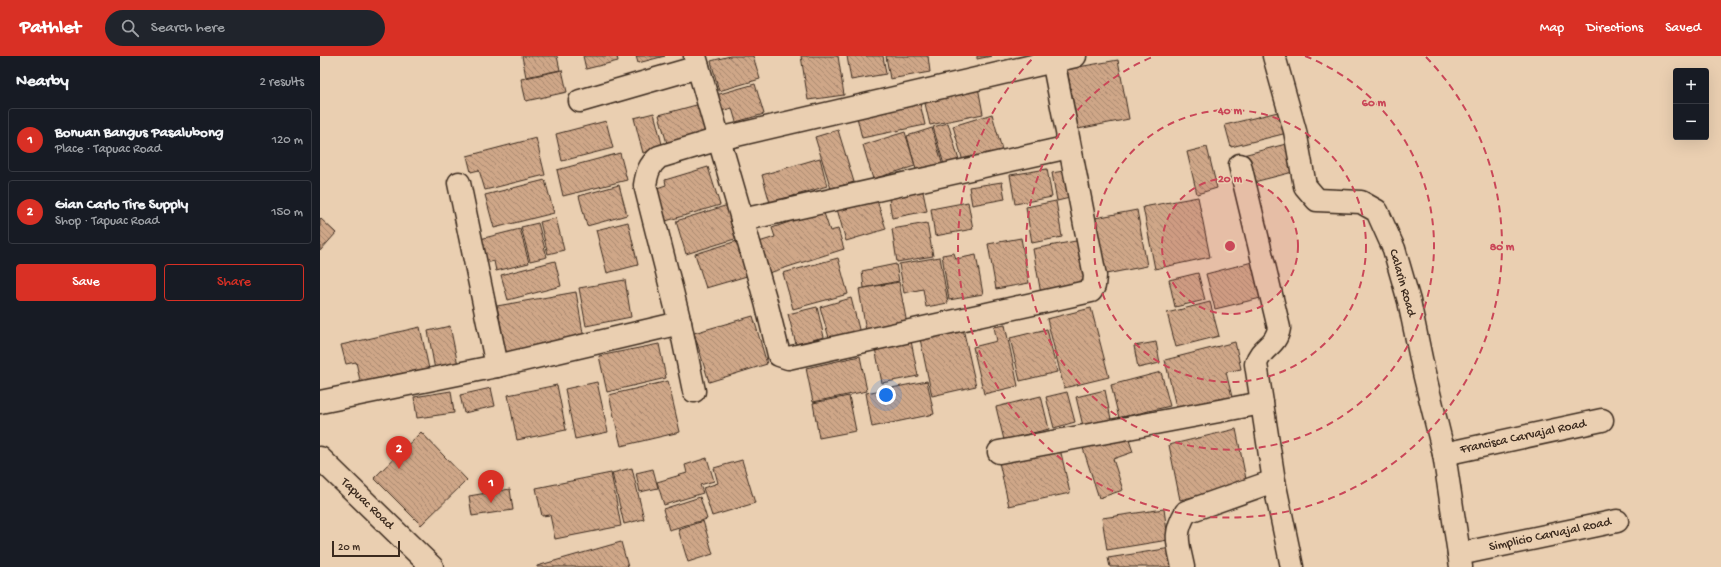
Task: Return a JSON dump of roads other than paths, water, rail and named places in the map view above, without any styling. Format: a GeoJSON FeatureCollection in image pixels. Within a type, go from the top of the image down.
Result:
{"type":"FeatureCollection","features":[{"type":"Feature","properties":{"kind":"street"},"geometry":{"type":"LineString","coordinates":[[694,391],[680,323],[645,185],[647,171],[652,162],[659,157],[719,139],[1075,56]]}},
{"type":"Feature","properties":{"kind":"street","name":"Calarin Road"},"geometry":{"type":"LineString","coordinates":[[1274,56],[1295,131],[1305,186],[1317,200],[1361,202],[1377,211],[1394,249],[1444,454],[1460,560]]}},
{"type":"Feature","properties":{"kind":"street"},"geometry":{"type":"LineString","coordinates":[[580,101],[697,62],[766,302],[776,346],[779,355],[788,358],[1091,291],[1094,286],[1095,276],[1053,60]]}},
{"type":"Feature","properties":{"kind":"street"},"geometry":{"type":"LineString","coordinates":[[742,220],[1069,147]]}},
{"type":"Feature","properties":{"kind":"street"},"geometry":{"type":"LineString","coordinates":[[1240,165],[1279,328],[1275,341],[1261,352],[1256,364],[1274,482],[1292,567]]}},
{"type":"Feature","properties":{"kind":"street"},"geometry":{"type":"LineString","coordinates":[[459,183],[497,366]]}},
{"type":"Feature","properties":{"kind":"street"},"geometry":{"type":"LineString","coordinates":[[320,402],[497,366],[680,323]]}},
{"type":"Feature","properties":{"kind":"street"},"geometry":{"type":"LineString","coordinates":[[999,452],[1262,403]]}},
{"type":"Feature","properties":{"kind":"street","name":"Francisca Carvajal Road"},"geometry":{"type":"LineString","coordinates":[[1444,454],[1602,420]]}},
{"type":"Feature","properties":{"kind":"street","name":"Tapuac Road"},"geometry":{"type":"LineString","coordinates":[[320,458],[432,567]]}},
{"type":"Feature","properties":{"kind":"street"},"geometry":{"type":"LineString","coordinates":[[1183,567],[1177,539],[1179,524],[1186,512],[1274,482]]}},
{"type":"Feature","properties":{"kind":"street","name":"Simplicio Carvajal Road"},"geometry":{"type":"LineString","coordinates":[[1460,560],[1617,521]]}},
{"type":"Feature","properties":{"kind":"place","name":"Gian Carlo Tire Supply"},"geometry":{"type":"Point","coordinates":[399,469]}},
{"type":"Feature","properties":{"kind":"place","name":"Bonuan Bangus Pasalubong"},"geometry":{"type":"Point","coordinates":[491,503]}}]}
